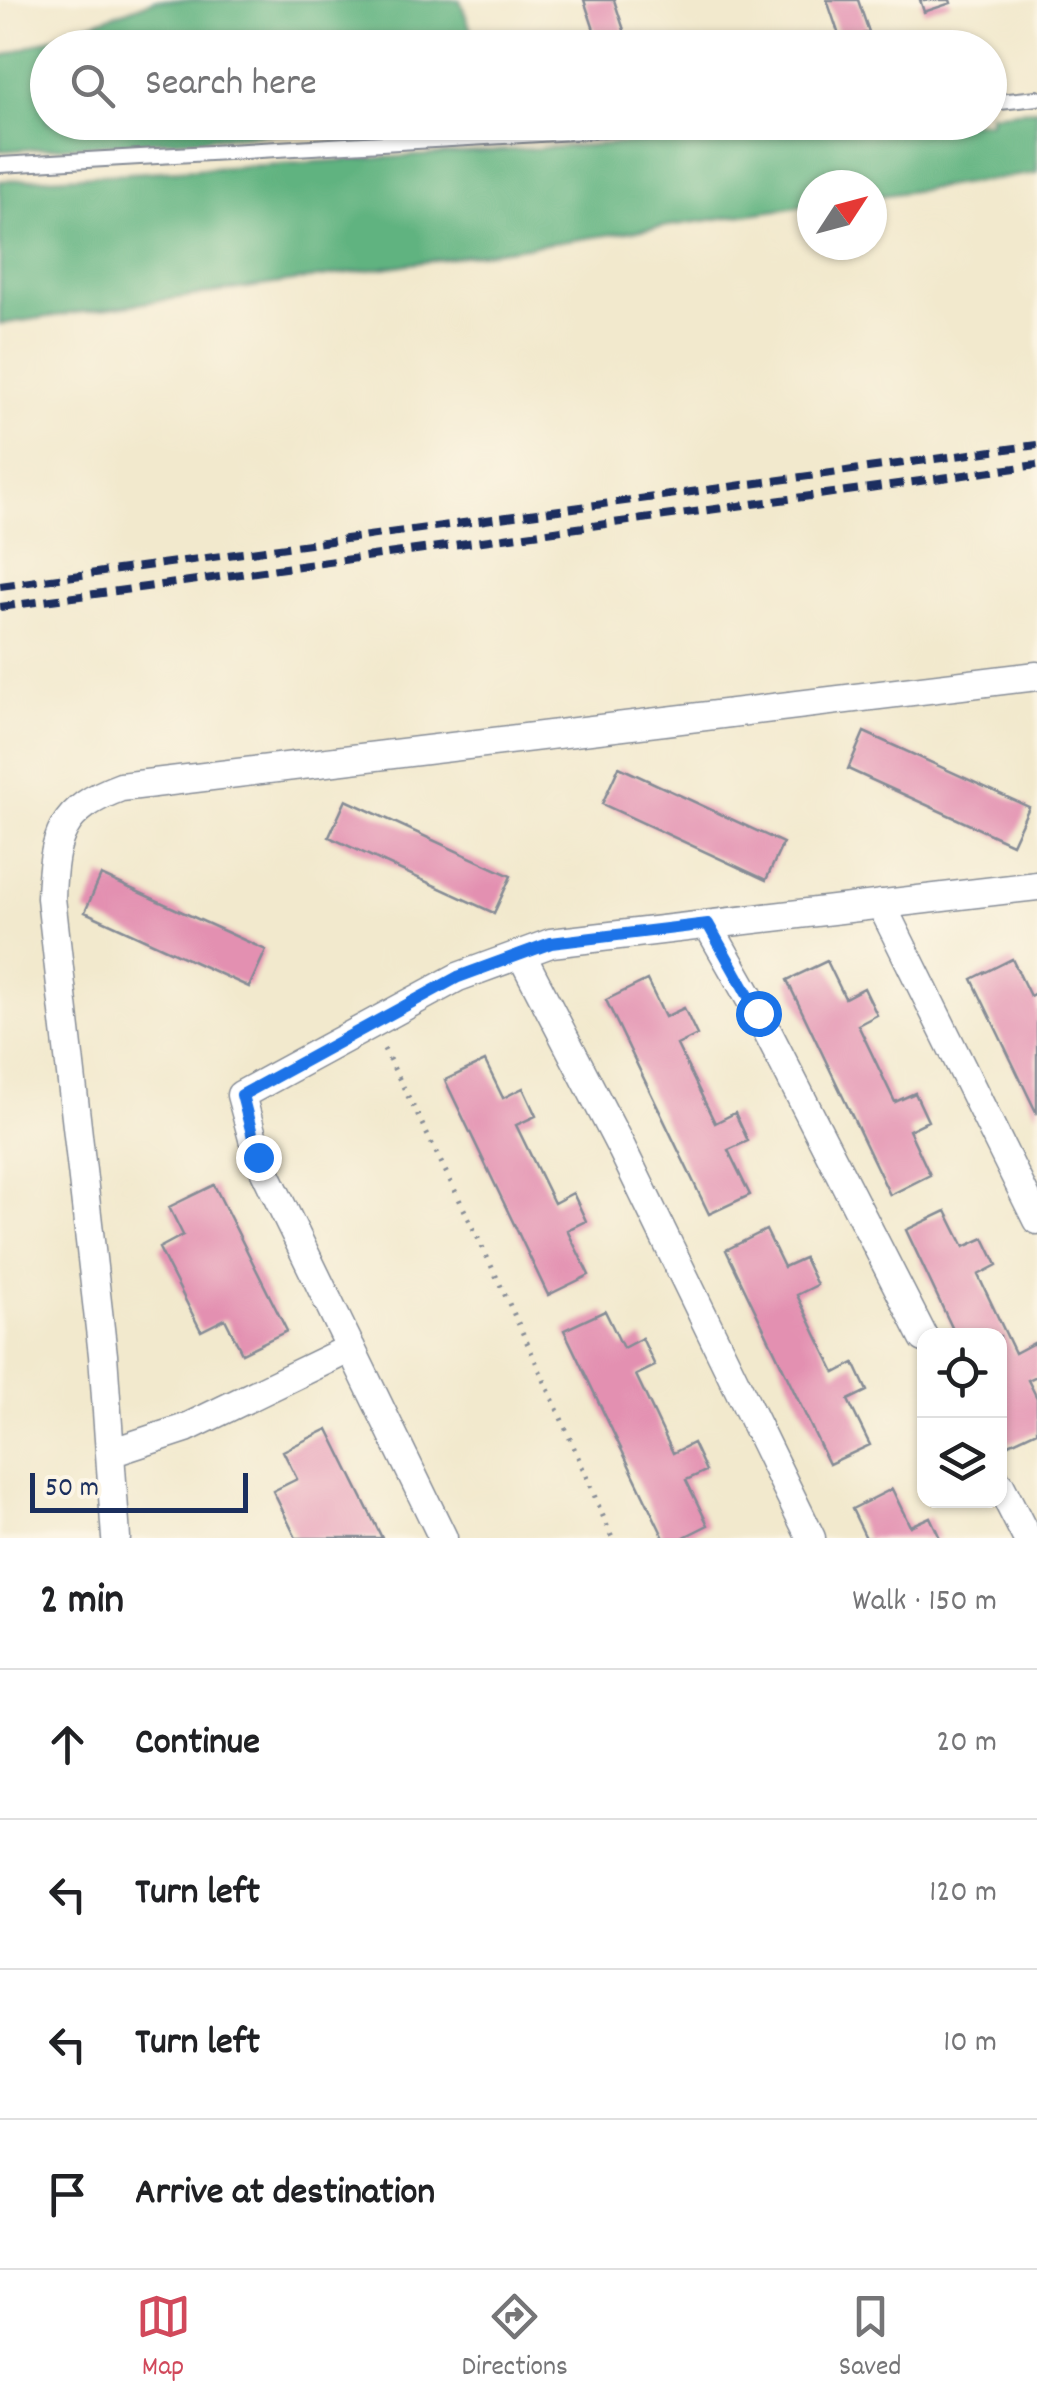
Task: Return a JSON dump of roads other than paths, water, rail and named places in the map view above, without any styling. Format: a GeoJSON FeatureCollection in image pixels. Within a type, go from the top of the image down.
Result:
{"type":"FeatureCollection","features":[{"type":"Feature","properties":{"kind":"street"},"geometry":{"type":"LineString","coordinates":[[116,1538],[101,1336],[50,898],[52,862],[64,825],[92,798],[122,787],[1037,676]]}},
{"type":"Feature","properties":{"kind":"street"},"geometry":{"type":"LineString","coordinates":[[443,1538],[258,1157],[242,1095],[458,977],[551,943],[1037,886]]}},
{"type":"Feature","properties":{"kind":"street"},"geometry":{"type":"LineString","coordinates":[[881,904],[1037,1220]]}},
{"type":"Feature","properties":{"kind":"street"},"geometry":{"type":"LineString","coordinates":[[708,924],[758,1013],[919,1328]]}},
{"type":"Feature","properties":{"kind":"street"},"geometry":{"type":"LineString","coordinates":[[521,954],[622,1149],[810,1538]]}},
{"type":"Feature","properties":{"kind":"street"},"geometry":{"type":"LineString","coordinates":[[110,1453],[186,1428],[351,1348]]}},
{"type":"Feature","properties":{"kind":"street"},"geometry":{"type":"LineString","coordinates":[[1007,1498],[1027,1538]]}},
{"type":"Feature","properties":{"kind":"lane"},"geometry":{"type":"LineString","coordinates":[[1007,101],[1037,98]]}},
{"type":"Feature","properties":{"kind":"lane"},"geometry":{"type":"LineString","coordinates":[[0,165],[435,140]]}},
{"type":"Feature","properties":{"kind":"railway"},"geometry":{"type":"LineString","coordinates":[[0,586],[1037,445]]}},
{"type":"Feature","properties":{"kind":"railway"},"geometry":{"type":"LineString","coordinates":[[0,607],[1037,465]]}}]}
